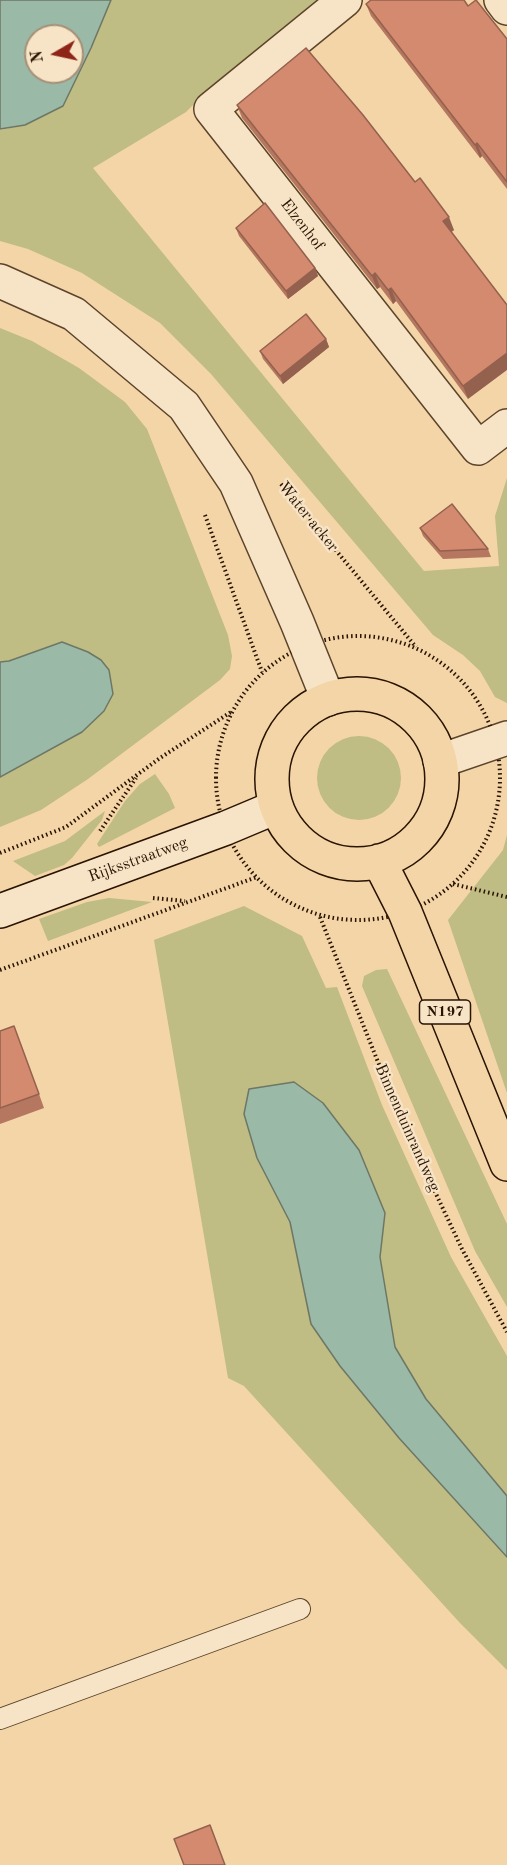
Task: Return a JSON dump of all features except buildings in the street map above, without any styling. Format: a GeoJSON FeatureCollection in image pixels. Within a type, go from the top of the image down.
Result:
{"type":"FeatureCollection","features":[{"type":"Feature","properties":{"kind":"main road"},"geometry":{"type":"LineString","coordinates":[[363,694],[397,704],[424,728],[434,743],[440,761],[442,779],[440,798],[434,815],[412,844],[396,855],[379,861],[358,864],[337,862],[317,854],[300,842],[286,826],[276,807],[272,781],[275,755],[287,731],[305,712],[328,699],[363,694]]}},
{"type":"Feature","properties":{"kind":"main road","name":"N197"},"geometry":{"type":"LineString","coordinates":[[379,861],[405,912],[411,933],[507,1164]]}},
{"type":"Feature","properties":{"kind":"street","name":"Elzenhof"},"geometry":{"type":"LineString","coordinates":[[345,0],[211,109],[478,448],[507,426]]}},
{"type":"Feature","properties":{"kind":"street"},"geometry":{"type":"LineString","coordinates":[[501,0],[507,8]]}},
{"type":"Feature","properties":{"kind":"street"},"geometry":{"type":"LineString","coordinates":[[0,281],[74,314],[184,406],[236,483],[328,699]]}},
{"type":"Feature","properties":{"kind":"street"},"geometry":{"type":"LineString","coordinates":[[440,761],[507,738]]}},
{"type":"Feature","properties":{"kind":"street","name":"Rijksstraatweg"},"geometry":{"type":"LineString","coordinates":[[0,911],[226,828],[276,807]]}},
{"type":"Feature","properties":{"kind":"lane"},"geometry":{"type":"LineString","coordinates":[[0,1719],[300,1609]]}},
{"type":"Feature","properties":{"kind":"path","name":"Water acker"},"geometry":{"type":"LineString","coordinates":[[275,477],[417,647]]}},
{"type":"Feature","properties":{"kind":"path"},"geometry":{"type":"LineString","coordinates":[[0,853],[66,827],[160,758],[232,711]]}},
{"type":"Feature","properties":{"kind":"path"},"geometry":{"type":"LineString","coordinates":[[0,970],[257,877]]}},
{"type":"Feature","properties":{"kind":"path"},"geometry":{"type":"LineString","coordinates":[[452,884],[507,897]]}},
{"type":"Feature","properties":{"kind":"path","name":"Binnenduinrandweg"},"geometry":{"type":"LineString","coordinates":[[320,917],[402,1122],[462,1249],[507,1332]]}},
{"type":"Feature","properties":{"kind":"shaded area"},"geometry":{"type":"Polygon","coordinates":[[[0,0],[111,0],[84,62],[84,24],[24,24],[24,84],[74,84],[63,106],[25,125],[0,129],[0,0]]]}},
{"type":"Feature","properties":{"kind":"shaded area"},"geometry":{"type":"Polygon","coordinates":[[[111,0],[320,0],[210,88],[186,112],[93,168],[424,571],[499,566],[495,516],[507,478],[507,703],[495,697],[480,671],[463,655],[433,635],[211,374],[160,323],[82,273],[28,249],[0,241],[0,130],[25,125],[63,106],[74,84],[84,84],[84,62],[111,0]]]}},
{"type":"Feature","properties":{"kind":"shaded area"},"geometry":{"type":"Polygon","coordinates":[[[0,328],[32,341],[79,368],[125,402],[147,429],[228,635],[232,656],[230,669],[220,680],[88,779],[41,810],[0,827],[0,777],[42,753],[62,642],[9,661],[0,662],[0,328]]]}},
{"type":"Feature","properties":{"kind":"shaded area"},"geometry":{"type":"Polygon","coordinates":[[[62,642],[88,652],[101,660],[109,670],[113,694],[104,711],[82,732],[0,777],[0,662],[9,661],[62,642]]]}},
{"type":"Feature","properties":{"kind":"shaded area"},"geometry":{"type":"Polygon","coordinates":[[[359,736],[375,739],[389,748],[398,762],[401,778],[398,794],[389,808],[375,817],[359,820],[343,817],[329,808],[320,794],[317,778],[320,762],[329,748],[343,739],[359,736]]]}},
{"type":"Feature","properties":{"kind":"shaded area"},"geometry":{"type":"Polygon","coordinates":[[[155,774],[169,794],[175,808],[99,847],[97,844],[125,801],[140,784],[155,774]]]}},
{"type":"Feature","properties":{"kind":"shaded area"},"geometry":{"type":"Polygon","coordinates":[[[105,811],[102,820],[64,865],[35,876],[13,861],[65,841],[105,811]]]}},
{"type":"Feature","properties":{"kind":"shaded area"},"geometry":{"type":"Polygon","coordinates":[[[507,835],[507,1093],[448,920],[503,850],[507,835]]]}},
{"type":"Feature","properties":{"kind":"shaded area"},"geometry":{"type":"Polygon","coordinates":[[[109,898],[152,902],[48,941],[39,919],[87,902],[109,898]]]}},
{"type":"Feature","properties":{"kind":"shaded area"},"geometry":{"type":"Polygon","coordinates":[[[244,906],[302,936],[326,988],[337,987],[382,1105],[451,1257],[507,1356],[507,1670],[460,1623],[244,1386],[228,1378],[154,940],[244,906]]]}},
{"type":"Feature","properties":{"kind":"shaded area"},"geometry":{"type":"Polygon","coordinates":[[[387,969],[507,1224],[507,1307],[475,1251],[362,986],[364,976],[376,970],[387,969]]]}},
{"type":"Feature","properties":{"kind":"shaded area"},"geometry":{"type":"Polygon","coordinates":[[[294,1082],[323,1103],[359,1150],[385,1213],[380,1257],[395,1347],[426,1399],[507,1496],[507,1557],[399,1438],[340,1366],[311,1324],[290,1222],[257,1158],[244,1114],[249,1089],[294,1082]]]}}]}
